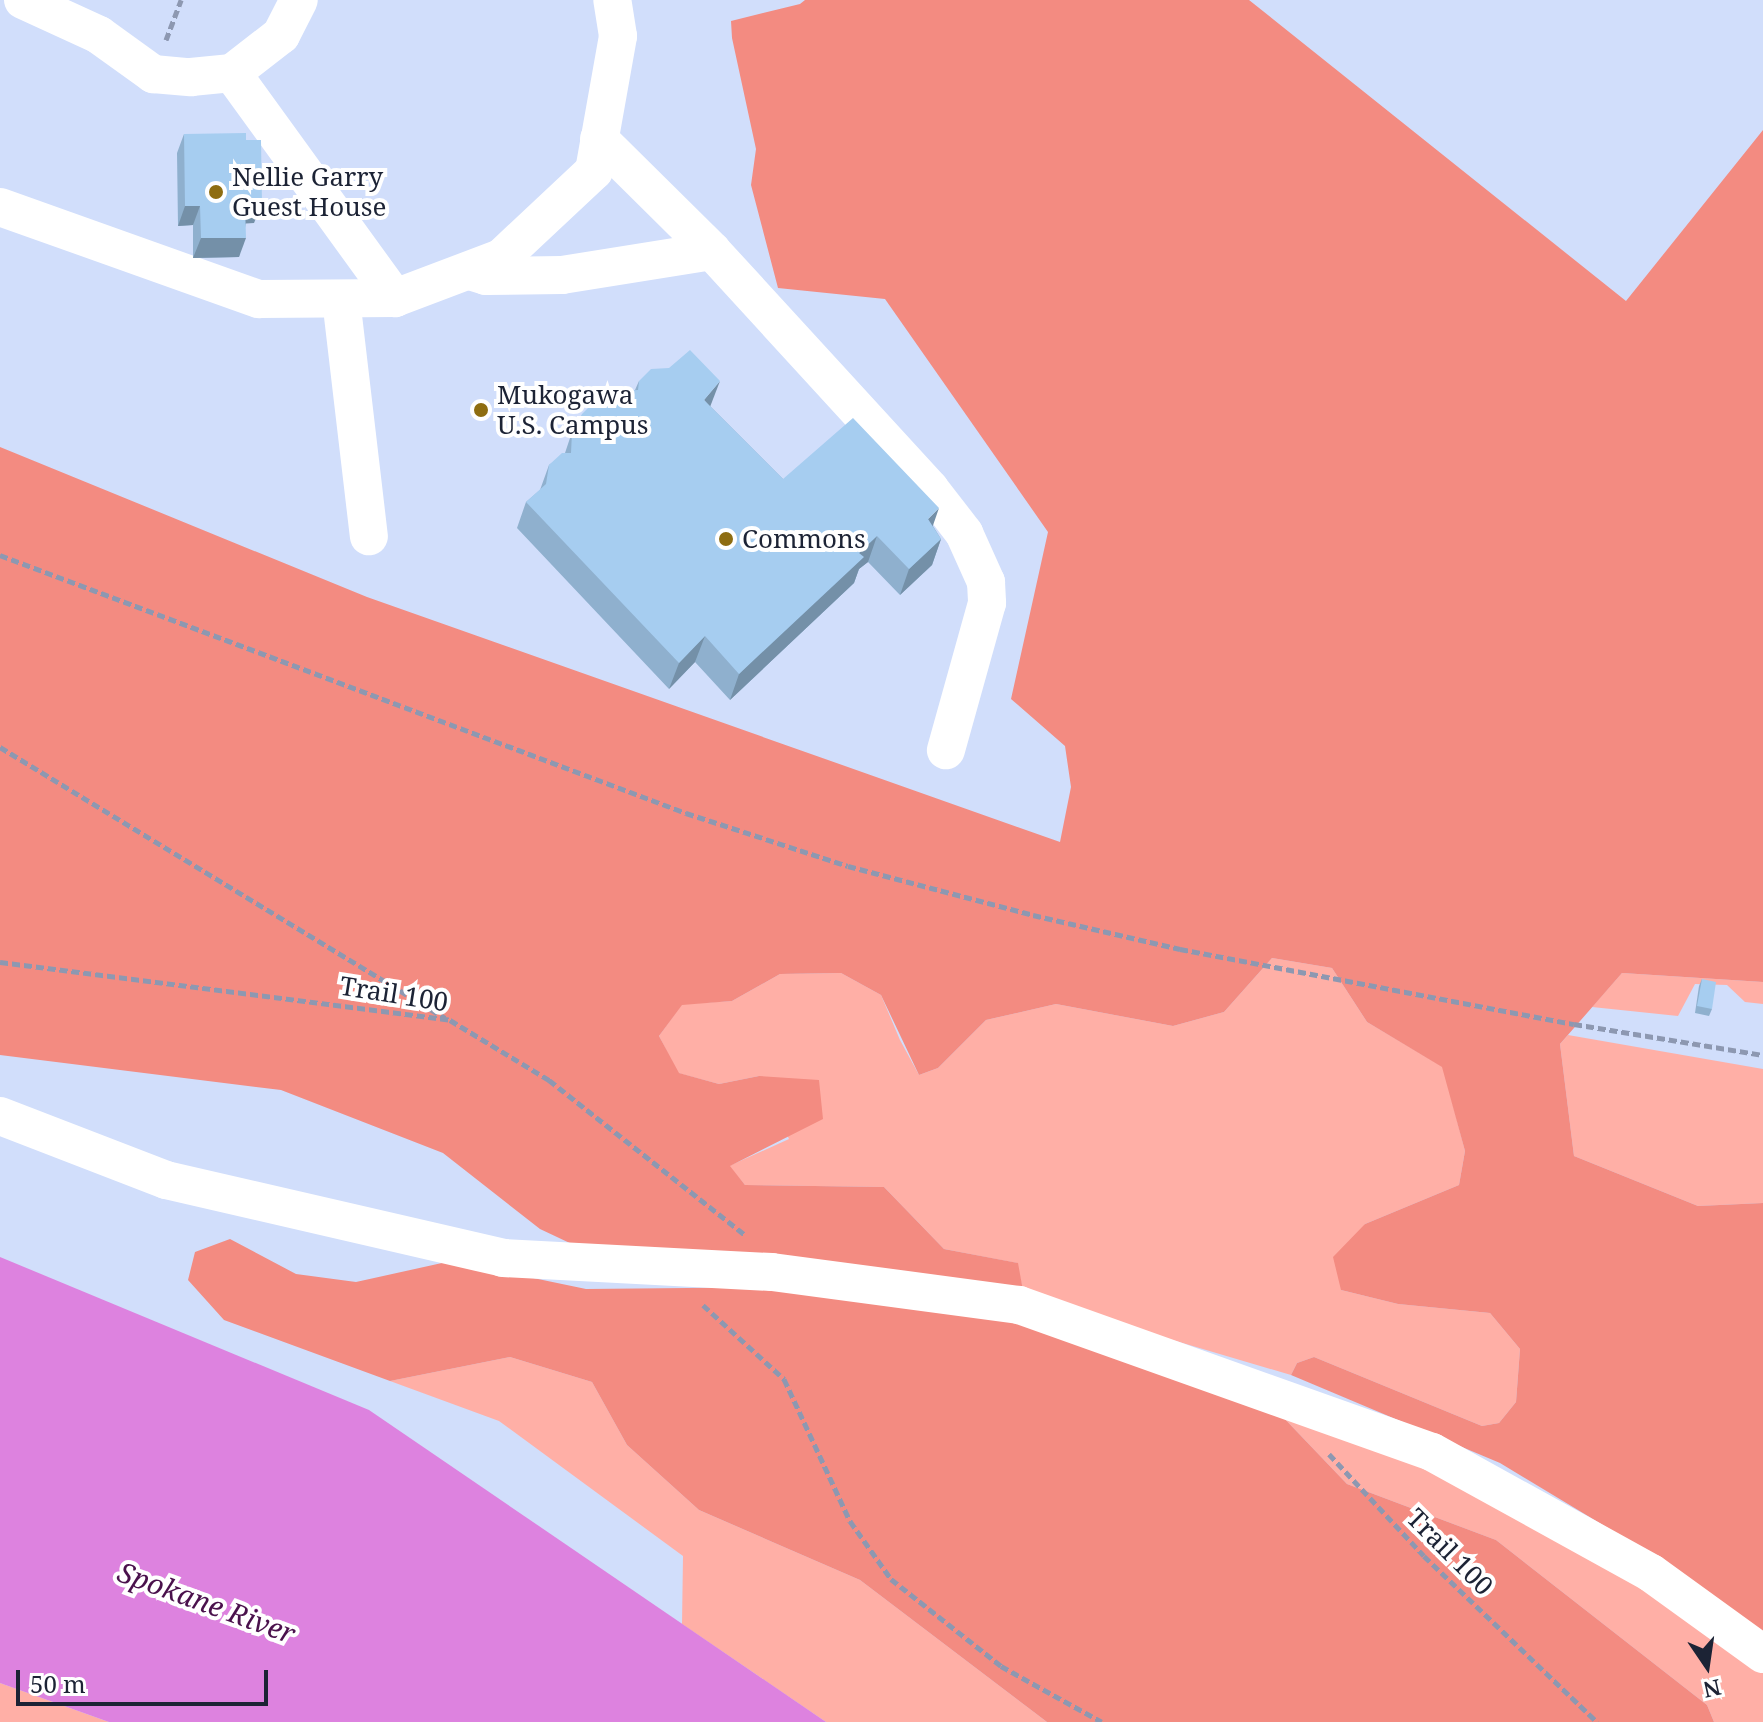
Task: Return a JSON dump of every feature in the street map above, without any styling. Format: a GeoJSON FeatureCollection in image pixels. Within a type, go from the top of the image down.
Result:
{"type":"FeatureCollection","features":[{"type":"Feature","properties":{"kind":"street"},"geometry":{"type":"LineString","coordinates":[[23,0],[99,35],[153,74],[191,77],[232,73],[281,35],[299,0]]}},
{"type":"Feature","properties":{"kind":"street"},"geometry":{"type":"LineString","coordinates":[[87,0],[99,35]]}},
{"type":"Feature","properties":{"kind":"street"},"geometry":{"type":"LineString","coordinates":[[0,207],[259,299],[395,298],[501,258],[596,155],[618,36],[612,0]]}},
{"type":"Feature","properties":{"kind":"street"},"geometry":{"type":"LineString","coordinates":[[232,73],[395,298]]}},
{"type":"Feature","properties":{"kind":"street"},"geometry":{"type":"LineString","coordinates":[[596,155],[712,251],[930,489],[964,533],[979,560],[986,582],[987,603],[946,750]]}},
{"type":"Feature","properties":{"kind":"street"},"geometry":{"type":"LineString","coordinates":[[469,270],[486,276],[562,275],[712,251]]}},
{"type":"Feature","properties":{"kind":"street"},"geometry":{"type":"LineString","coordinates":[[341,299],[369,536]]}},
{"type":"Feature","properties":{"kind":"street"},"geometry":{"type":"LineString","coordinates":[[0,1116],[166,1180],[503,1258],[772,1272],[1019,1305],[1432,1452],[1651,1573],[1763,1654]]}},
{"type":"Feature","properties":{"kind":"path"},"geometry":{"type":"LineString","coordinates":[[0,555],[686,813],[848,866],[1062,922],[1180,949],[1574,1024],[1763,1055]]}},
{"type":"Feature","properties":{"kind":"path"},"geometry":{"type":"LineString","coordinates":[[0,747],[450,1020]]}},
{"type":"Feature","properties":{"kind":"path","name":"Trail 100"},"geometry":{"type":"LineString","coordinates":[[0,962],[450,1020],[549,1080],[747,1236]]}},
{"type":"Feature","properties":{"kind":"path"},"geometry":{"type":"LineString","coordinates":[[661,1266],[784,1379],[850,1521],[891,1579],[1001,1666],[1102,1722]]}},
{"type":"Feature","properties":{"kind":"path","name":"Trail 100"},"geometry":{"type":"LineString","coordinates":[[1326,1450],[1424,1556],[1597,1722]]}},
{"type":"Feature","properties":{"kind":"shaded area"},"geometry":{"type":"Polygon","coordinates":[[[805,0],[1249,0],[1626,301],[1763,130],[1763,982],[1622,973],[1560,1044],[1574,1156],[1698,1206],[1763,1203],[1763,1635],[1656,1557],[1500,1463],[1291,1375],[1297,1363],[1314,1357],[1482,1426],[1499,1423],[1516,1402],[1520,1349],[1490,1313],[1398,1304],[1341,1290],[1333,1257],[1365,1224],[1459,1185],[1465,1151],[1442,1067],[1367,1022],[1332,968],[1272,958],[1224,1012],[1173,1026],[1056,1004],[986,1020],[938,1068],[919,1075],[881,995],[841,973],[780,974],[732,1001],[682,1005],[659,1036],[679,1073],[719,1084],[759,1076],[819,1080],[823,1119],[730,1166],[745,1185],[884,1187],[944,1249],[1018,1263],[1024,1296],[591,1253],[540,1229],[443,1153],[281,1090],[0,1055],[0,447],[367,597],[1060,842],[1071,787],[1065,746],[1011,699],[1048,532],[885,299],[778,288],[751,185],[756,149],[731,21],[800,4],[805,0]]]}},
{"type":"Feature","properties":{"kind":"shaded area"},"geometry":{"type":"Polygon","coordinates":[[[1272,958],[1332,968],[1367,1022],[1443,1067],[1465,1151],[1459,1185],[1365,1224],[1341,1290],[1398,1304],[1490,1313],[1520,1349],[1516,1402],[1499,1423],[1482,1426],[1314,1357],[1297,1363],[1291,1375],[1024,1296],[1017,1263],[944,1249],[884,1187],[745,1185],[729,1166],[789,1139],[759,1076],[719,1084],[678,1073],[659,1036],[682,1004],[732,1001],[780,974],[841,973],[881,995],[919,1075],[938,1068],[986,1020],[1056,1004],[1173,1026],[1224,1012],[1272,958]]]}},
{"type":"Feature","properties":{"kind":"shaded area"},"geometry":{"type":"Polygon","coordinates":[[[1622,973],[1763,982],[1763,1004],[1745,1002],[1727,985],[1695,984],[1678,1016],[1592,1007],[1622,973]]]}},
{"type":"Feature","properties":{"kind":"shaded area"},"geometry":{"type":"Polygon","coordinates":[[[1568,1035],[1763,1069],[1763,1203],[1698,1206],[1574,1156],[1560,1044],[1568,1035]]]}},
{"type":"Feature","properties":{"kind":"shaded area"},"geometry":{"type":"Polygon","coordinates":[[[230,1239],[296,1274],[356,1282],[451,1261],[586,1289],[802,1287],[1013,1322],[1281,1415],[1347,1484],[1496,1540],[1707,1705],[1714,1722],[1047,1722],[860,1580],[699,1510],[627,1445],[592,1382],[510,1357],[390,1381],[224,1320],[188,1280],[195,1252],[230,1239]]]}},
{"type":"Feature","properties":{"kind":"shaded area"},"geometry":{"type":"Polygon","coordinates":[[[510,1357],[592,1382],[627,1445],[699,1510],[860,1580],[1047,1722],[826,1722],[682,1624],[683,1556],[499,1421],[390,1381],[510,1357]]]}},
{"type":"Feature","properties":{"kind":"shaded area"},"geometry":{"type":"Polygon","coordinates":[[[1281,1415],[1439,1474],[1548,1530],[1682,1614],[1763,1673],[1763,1722],[1714,1722],[1707,1705],[1496,1540],[1347,1484],[1281,1415]]]}},
{"type":"Feature","properties":{"kind":"shaded area"},"geometry":{"type":"Polygon","coordinates":[[[0,1683],[109,1722],[0,1722],[0,1683]]]}},
{"type":"Feature","properties":{"kind":"water","name":"Spokane River"},"geometry":{"type":"Polygon","coordinates":[[[0,1257],[369,1410],[826,1722],[109,1722],[0,1683],[0,1257]]]}},
{"type":"Feature","properties":{"kind":"building","name":"Nellie Garry Guest House"},"geometry":{"type":"Polygon","coordinates":[[[246,133],[246,140],[261,140],[262,204],[245,204],[246,238],[201,238],[200,206],[185,206],[184,134],[246,133]]]}},
{"type":"Feature","properties":{"kind":"building","name":"Commons"},"geometry":{"type":"Polygon","coordinates":[[[690,350],[720,381],[704,400],[783,479],[853,418],[939,508],[928,519],[941,539],[909,569],[877,536],[859,553],[864,557],[739,674],[705,636],[679,663],[526,502],[546,484],[549,465],[562,453],[571,453],[572,432],[582,414],[598,398],[615,391],[638,390],[639,381],[651,369],[669,368],[690,350]]]}},
{"type":"Feature","properties":{"kind":"building"},"geometry":{"type":"Polygon","coordinates":[[[1702,979],[1716,982],[1712,1009],[1697,1006],[1702,979]]]}},
{"type":"Feature","properties":{"kind":"place","name":"Nellie Garry Guest House"},"geometry":{"type":"Point","coordinates":[216,192]}},
{"type":"Feature","properties":{"kind":"place","name":"Mukogawa U.S. Campus"},"geometry":{"type":"Point","coordinates":[481,410]}},
{"type":"Feature","properties":{"kind":"place","name":"Commons"},"geometry":{"type":"Point","coordinates":[726,539]}}]}
